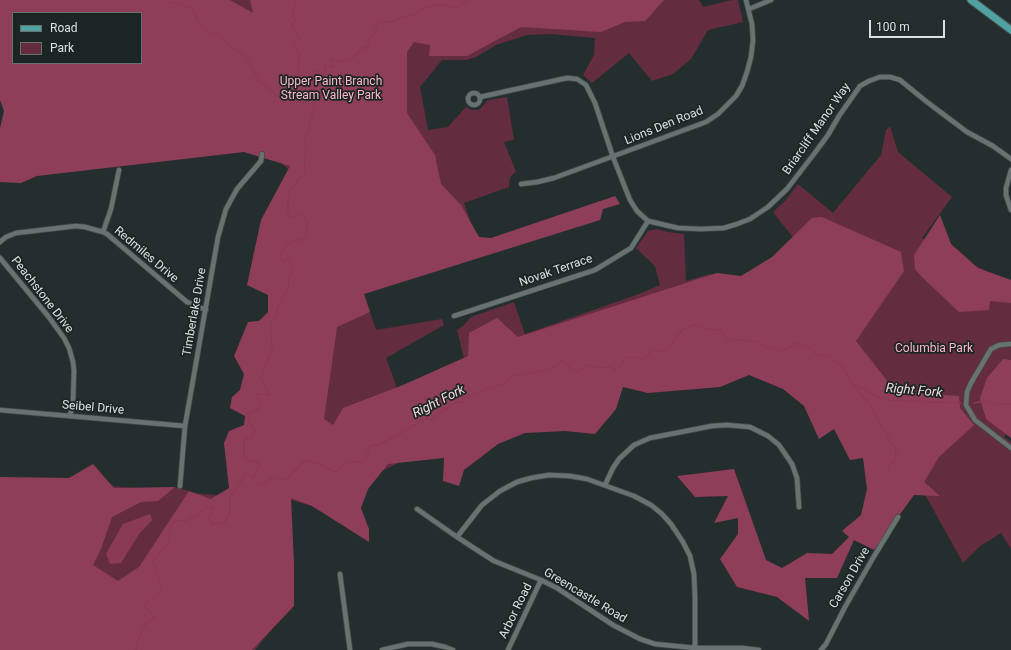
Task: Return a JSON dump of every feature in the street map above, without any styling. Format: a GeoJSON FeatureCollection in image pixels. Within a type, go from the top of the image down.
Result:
{"type":"FeatureCollection","features":[{"type":"Feature","properties":{"kind":"main road"},"geometry":{"type":"LineString","coordinates":[[971,0],[1011,30]]}},
{"type":"Feature","properties":{"kind":"street","name":"Lions Den Road"},"geometry":{"type":"LineString","coordinates":[[520,184],[554,178],[706,122],[718,114],[736,96],[742,86],[751,57],[753,40],[752,24],[746,0]]}},
{"type":"Feature","properties":{"kind":"street"},"geometry":{"type":"LineString","coordinates":[[748,9],[771,0]]}},
{"type":"Feature","properties":{"kind":"street","name":"Briarcliff Manor Way"},"geometry":{"type":"LineString","coordinates":[[648,221],[678,228],[701,229],[724,228],[750,219],[768,207],[787,189],[828,135],[860,86],[869,80],[880,77],[900,80],[967,132],[993,146],[1011,159]]}},
{"type":"Feature","properties":{"kind":"street"},"geometry":{"type":"LineString","coordinates":[[480,97],[567,78],[577,79],[586,85],[595,103],[613,157],[630,200],[637,211],[648,221]]}},
{"type":"Feature","properties":{"kind":"street","name":"Timberlake Drive"},"geometry":{"type":"LineString","coordinates":[[180,486],[185,426],[218,237],[226,209],[237,189],[261,161],[262,154]]}},
{"type":"Feature","properties":{"kind":"street"},"geometry":{"type":"LineString","coordinates":[[103,232],[111,210],[118,170]]}},
{"type":"Feature","properties":{"kind":"street"},"geometry":{"type":"LineString","coordinates":[[1011,170],[1006,188],[1006,195],[1011,210]]}},
{"type":"Feature","properties":{"kind":"street","name":"Novak Terrace"},"geometry":{"type":"LineString","coordinates":[[454,316],[595,270],[631,248],[648,221]]}},
{"type":"Feature","properties":{"kind":"street","name":"Redmiles Drive"},"geometry":{"type":"LineString","coordinates":[[0,242],[6,237],[16,233],[76,226],[103,232],[187,302],[206,310]]}},
{"type":"Feature","properties":{"kind":"street","name":"Peachstone Drive"},"geometry":{"type":"LineString","coordinates":[[0,258],[48,316],[64,338],[69,348],[74,371],[73,403],[70,416]]}},
{"type":"Feature","properties":{"kind":"street"},"geometry":{"type":"LineString","coordinates":[[1011,344],[999,345],[991,349],[967,392],[966,406],[975,420],[1011,448]]}},
{"type":"Feature","properties":{"kind":"street","name":"Seibel Drive"},"geometry":{"type":"LineString","coordinates":[[0,410],[185,426]]}},
{"type":"Feature","properties":{"kind":"street"},"geometry":{"type":"LineString","coordinates":[[606,485],[618,459],[634,445],[650,438],[727,424],[750,427],[768,436],[779,445],[792,464],[797,478],[799,507]]}},
{"type":"Feature","properties":{"kind":"street"},"geometry":{"type":"LineString","coordinates":[[457,537],[482,505],[500,491],[518,482],[531,478],[550,475],[588,479],[634,496],[662,514],[684,542],[690,556],[694,574],[694,648]]}},
{"type":"Feature","properties":{"kind":"street","name":"Greencastle Road"},"geometry":{"type":"LineString","coordinates":[[416,509],[494,561],[558,588],[614,626],[640,639],[654,644],[694,648],[742,648],[759,650]]}},
{"type":"Feature","properties":{"kind":"street","name":"Carson Drive"},"geometry":{"type":"LineString","coordinates":[[821,650],[826,644],[845,607],[898,517]]}},
{"type":"Feature","properties":{"kind":"street"},"geometry":{"type":"LineString","coordinates":[[340,574],[350,650]]}},
{"type":"Feature","properties":{"kind":"street","name":"Arbor Road"},"geometry":{"type":"LineString","coordinates":[[508,650],[542,580]]}},
{"type":"Feature","properties":{"kind":"street"},"geometry":{"type":"LineString","coordinates":[[382,650],[408,644],[432,644],[453,650]]}},
{"type":"Feature","properties":{"kind":"green space"},"geometry":{"type":"Polygon","coordinates":[[[0,0],[230,0],[253,13],[250,0],[664,0],[645,21],[625,22],[601,32],[521,27],[467,56],[429,56],[430,45],[414,42],[407,52],[407,113],[435,155],[441,184],[461,205],[479,237],[491,238],[615,196],[620,204],[603,209],[600,220],[364,294],[370,312],[337,327],[324,419],[333,425],[343,408],[403,385],[468,356],[469,333],[497,318],[518,337],[717,273],[741,276],[772,257],[812,218],[822,217],[901,252],[904,271],[856,341],[896,392],[959,396],[960,408],[974,425],[939,457],[924,482],[940,496],[914,495],[874,550],[854,540],[837,578],[805,578],[809,621],[777,597],[737,587],[720,559],[738,534],[738,518],[714,523],[728,496],[695,497],[677,476],[734,469],[766,560],[782,568],[807,553],[832,554],[849,537],[842,531],[861,515],[867,489],[863,458],[850,460],[834,429],[819,439],[804,406],[783,389],[749,375],[720,387],[648,393],[623,387],[616,409],[595,434],[565,431],[525,433],[498,444],[464,470],[459,486],[443,481],[444,458],[388,464],[368,489],[361,508],[369,529],[369,542],[312,506],[291,498],[294,606],[252,650],[0,650],[0,477],[69,478],[93,464],[114,488],[175,487],[158,501],[141,502],[112,517],[101,549],[93,565],[118,581],[139,567],[189,491],[211,499],[229,488],[224,443],[229,431],[244,425],[245,416],[230,408],[232,397],[240,390],[244,374],[234,356],[248,322],[259,321],[268,312],[268,295],[247,285],[261,220],[290,166],[244,152],[37,176],[21,183],[0,182],[0,128],[4,111],[0,100],[0,0]]]}},
{"type":"Feature","properties":{"kind":"green space","name":"Upper Paint Branch Stream Valley Park"},"geometry":{"type":"Polygon","coordinates":[[[85,0],[699,0],[703,7],[738,0],[743,22],[708,30],[691,59],[673,74],[652,81],[629,53],[592,83],[583,75],[594,55],[595,38],[551,34],[527,35],[496,45],[476,57],[467,60],[442,60],[420,87],[428,130],[448,127],[466,107],[471,110],[478,110],[487,101],[507,97],[514,140],[504,142],[516,172],[510,178],[509,187],[464,203],[481,253],[364,294],[376,330],[442,319],[444,325],[386,358],[398,391],[464,358],[457,330],[471,317],[514,302],[525,334],[639,294],[660,285],[655,266],[636,248],[648,231],[656,229],[684,234],[686,281],[710,274],[739,278],[767,263],[795,240],[773,212],[785,201],[798,184],[833,213],[881,155],[886,130],[890,126],[898,152],[952,197],[922,238],[1011,284],[1011,427],[1004,437],[1011,442],[1011,549],[1001,533],[980,546],[963,563],[913,473],[866,382],[718,360],[530,398],[323,500],[322,509],[291,500],[286,252],[325,201],[281,163],[169,88],[142,16],[142,12],[85,0]]]}},
{"type":"Feature","properties":{"kind":"green space"},"geometry":{"type":"Polygon","coordinates":[[[940,215],[951,244],[978,268],[1011,280],[1011,303],[990,301],[989,310],[959,312],[915,269],[914,255],[940,215]]]}},
{"type":"Feature","properties":{"kind":"green space"},"geometry":{"type":"Polygon","coordinates":[[[1003,359],[1011,360],[1011,438],[986,419],[980,398],[987,378],[1003,359]]]}},
{"type":"Feature","properties":{"kind":"green space"},"geometry":{"type":"Polygon","coordinates":[[[0,477],[170,491],[175,487],[189,491],[188,493],[291,500],[293,603],[255,650],[0,650],[0,477]]]}},
{"type":"Feature","properties":{"kind":"shaded area"},"geometry":{"type":"Polygon","coordinates":[[[150,514],[152,520],[139,534],[121,563],[110,564],[106,554],[123,524],[150,514]]]}},
{"type":"Feature","properties":{"kind":"waterway"},"geometry":{"type":"LineString","coordinates":[[295,0],[292,17],[296,20],[291,27],[299,39],[293,44],[299,55],[298,69],[300,81],[305,83],[311,72],[314,71],[319,73]]}},
{"type":"Feature","properties":{"kind":"waterway"},"geometry":{"type":"LineString","coordinates":[[253,478],[259,467],[258,462],[250,462],[244,455],[244,440],[251,437],[255,431],[249,422],[248,413],[261,407],[256,394],[270,395],[261,377],[272,349],[271,323],[276,316],[282,298],[288,290],[289,277],[293,269],[289,259],[285,261],[281,260],[280,253],[292,241],[300,240],[306,237],[307,222],[303,215],[299,213],[295,217],[290,217],[288,212],[288,197],[291,189],[296,185],[297,180],[306,172],[304,166],[306,151],[305,139],[310,130],[309,125],[314,108],[314,84],[317,75],[319,73],[325,74],[326,71],[324,66],[333,66],[331,60],[340,62],[351,59],[364,47],[370,48],[368,40],[374,34],[378,24],[391,22],[410,15],[416,15],[419,10],[435,5],[445,5],[457,8],[462,3],[469,0]]}},
{"type":"Feature","properties":{"kind":"waterway"},"geometry":{"type":"LineString","coordinates":[[172,2],[193,9],[197,20],[205,28],[212,34],[218,34],[234,49],[245,56],[259,81],[276,96],[283,94],[289,96],[293,100],[296,97],[300,100],[303,96],[310,93],[315,93]]}},
{"type":"Feature","properties":{"kind":"waterway","name":"Right Fork"},"geometry":{"type":"LineString","coordinates":[[136,650],[137,643],[144,626],[155,617],[143,605],[162,591],[153,561],[169,543],[170,527],[176,520],[185,521],[199,514],[206,507],[214,508],[209,518],[212,524],[224,523],[230,513],[230,497],[245,475],[248,474],[260,485],[272,478],[286,480],[305,460],[319,464],[335,472],[348,462],[364,462],[372,445],[379,445],[425,419],[432,419],[456,402],[462,402],[465,397],[505,383],[512,375],[521,375],[546,370],[557,366],[562,359],[576,372],[588,365],[601,368],[610,367],[615,370],[621,366],[624,358],[635,357],[644,360],[651,350],[664,351],[669,349],[683,329],[694,325],[708,329],[721,330],[727,341],[757,341],[765,347],[783,351],[796,343],[809,347],[817,355],[829,356],[843,367],[851,383],[885,400],[961,403]]}},
{"type":"Feature","properties":{"kind":"waterway"},"geometry":{"type":"LineString","coordinates":[[852,385],[872,407],[882,428],[889,435],[885,439],[892,442],[896,449],[895,462],[889,464],[888,471]]}},
{"type":"Feature","properties":{"kind":"waterway"},"geometry":{"type":"LineString","coordinates":[[974,403],[984,401],[998,404],[1011,404]]}},
{"type":"Feature","properties":{"kind":"park label","name":"Columbia Park"},"geometry":{"type":"Point","coordinates":[934,349]}}]}
